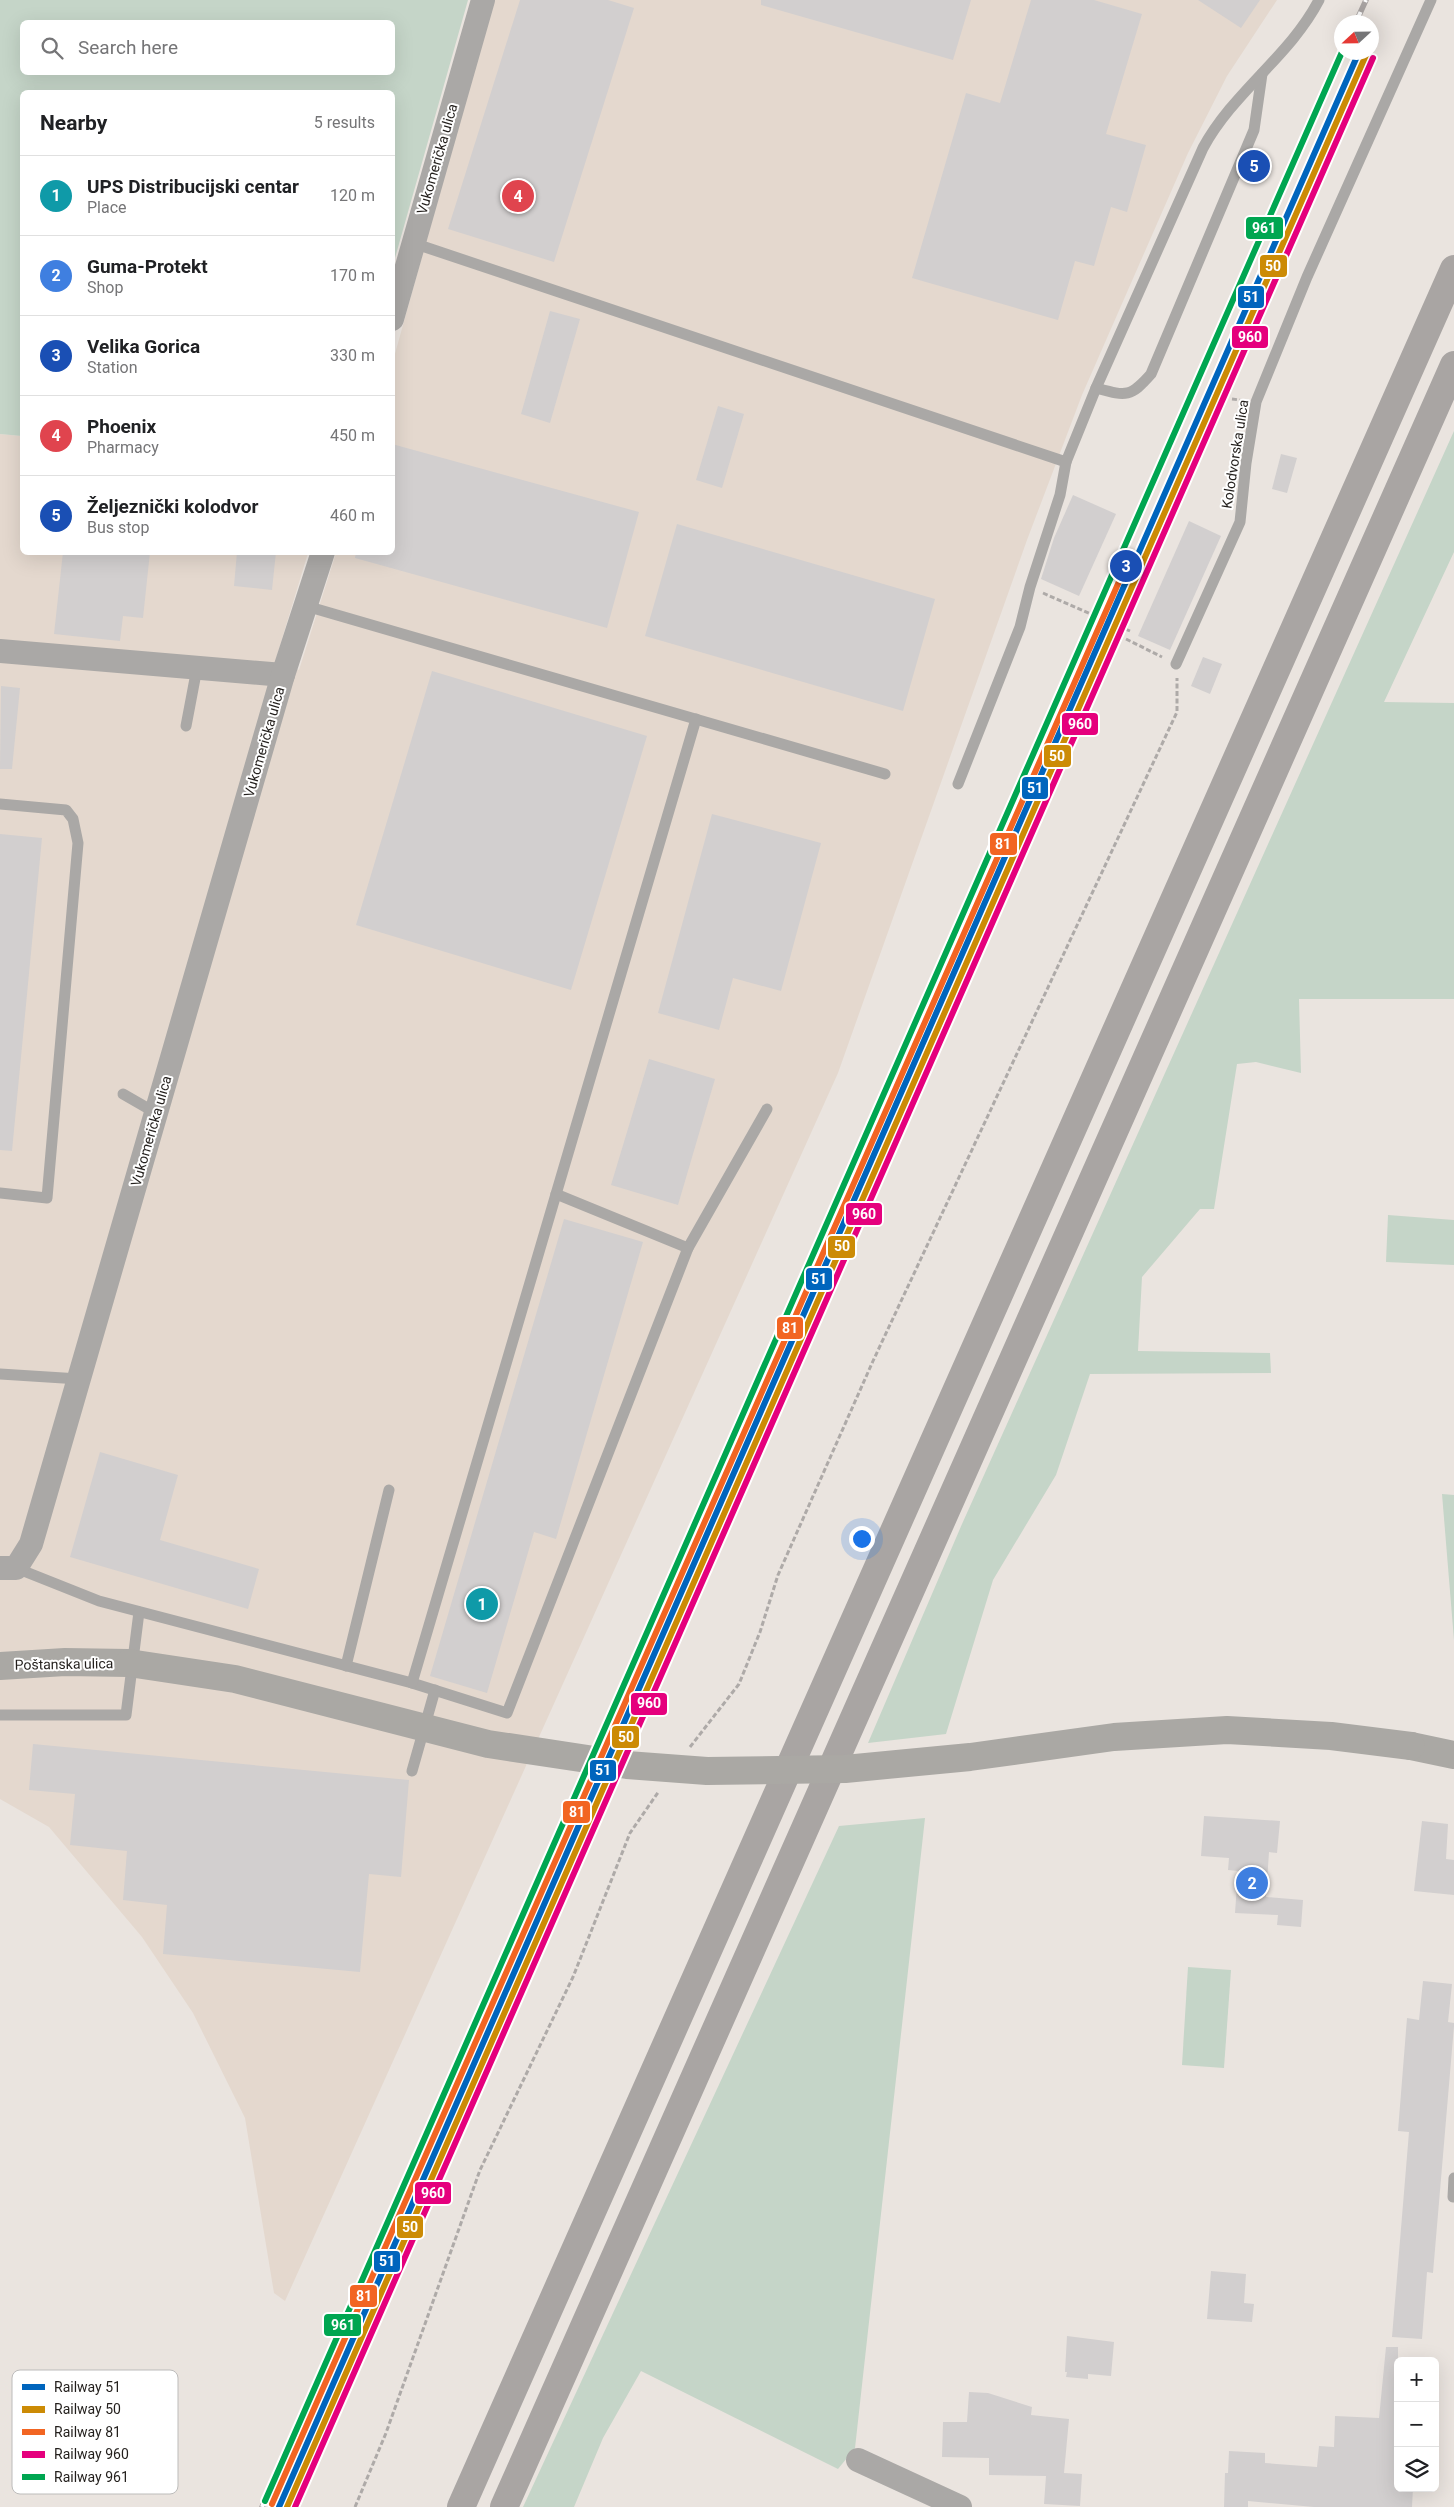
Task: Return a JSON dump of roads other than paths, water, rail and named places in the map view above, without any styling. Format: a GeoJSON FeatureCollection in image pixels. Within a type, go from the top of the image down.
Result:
{"type":"FeatureCollection","features":[{"type":"Feature","properties":{"kind":"highway"},"geometry":{"type":"LineString","coordinates":[[461,2507],[1454,269]]}},
{"type":"Feature","properties":{"kind":"highway"},"geometry":{"type":"LineString","coordinates":[[504,2507],[1454,366]]}},
{"type":"Feature","properties":{"kind":"main road","name":"Poštanska ulica"},"geometry":{"type":"LineString","coordinates":[[0,1666],[65,1662],[129,1663],[235,1679],[488,1744],[627,1765],[697,1770],[787,1771],[845,1769],[970,1757],[1114,1737],[1227,1730],[1331,1736],[1411,1746],[1454,1755]]}},
{"type":"Feature","properties":{"kind":"street","name":"Vukomerička ulica"},"geometry":{"type":"LineString","coordinates":[[395,309],[483,0]]}},
{"type":"Feature","properties":{"kind":"street","name":"Vukomerička ulica"},"geometry":{"type":"LineString","coordinates":[[8,1568],[31,1544],[283,675],[322,555]]}},
{"type":"Feature","properties":{"kind":"street","name":"Vukomerička ulica"},"geometry":{"type":"LineString","coordinates":[[0,651],[283,675]]}},
{"type":"Feature","properties":{"kind":"street"},"geometry":{"type":"LineString","coordinates":[[858,2460],[960,2507]]}},
{"type":"Feature","properties":{"kind":"lane"},"geometry":{"type":"LineString","coordinates":[[958,784],[1020,627],[1030,587],[1060,495],[1066,462],[1096,388],[1203,148],[1216,123],[1262,74],[1311,16],[1319,0]]}},
{"type":"Feature","properties":{"kind":"lane","name":"Kolodvorska ulica"},"geometry":{"type":"LineString","coordinates":[[1176,664],[1240,522],[1246,463],[1256,402],[1307,277],[1431,0]]}},
{"type":"Feature","properties":{"kind":"lane"},"geometry":{"type":"LineString","coordinates":[[1096,388],[1120,394],[1136,391],[1151,374],[1254,130],[1262,74]]}},
{"type":"Feature","properties":{"kind":"lane"},"geometry":{"type":"LineString","coordinates":[[414,243],[1066,462]]}},
{"type":"Feature","properties":{"kind":"lane"},"geometry":{"type":"LineString","coordinates":[[306,606],[885,774]]}},
{"type":"Feature","properties":{"kind":"lane"},"geometry":{"type":"LineString","coordinates":[[186,726],[198,668]]}},
{"type":"Feature","properties":{"kind":"lane"},"geometry":{"type":"LineString","coordinates":[[412,1683],[696,719]]}},
{"type":"Feature","properties":{"kind":"lane"},"geometry":{"type":"LineString","coordinates":[[0,804],[66,810],[73,820],[78,844],[47,1198],[0,1193]]}},
{"type":"Feature","properties":{"kind":"lane"},"geometry":{"type":"LineString","coordinates":[[123,1094],[156,1113]]}},
{"type":"Feature","properties":{"kind":"lane"},"geometry":{"type":"LineString","coordinates":[[8,1568],[99,1601],[412,1683],[507,1713],[688,1248],[767,1110]]}},
{"type":"Feature","properties":{"kind":"lane"},"geometry":{"type":"LineString","coordinates":[[556,1194],[688,1248]]}},
{"type":"Feature","properties":{"kind":"lane"},"geometry":{"type":"LineString","coordinates":[[0,1374],[79,1379]]}},
{"type":"Feature","properties":{"kind":"lane"},"geometry":{"type":"LineString","coordinates":[[346,1666],[388,1490]]}},
{"type":"Feature","properties":{"kind":"lane"},"geometry":{"type":"LineString","coordinates":[[0,1715],[126,1715],[139,1612]]}},
{"type":"Feature","properties":{"kind":"lane"},"geometry":{"type":"LineString","coordinates":[[412,1771],[435,1690]]}},
{"type":"Feature","properties":{"kind":"lane"},"geometry":{"type":"LineString","coordinates":[[1452,2197],[1454,2178]]}},
{"type":"Feature","properties":{"kind":"railway"},"geometry":{"type":"LineString","coordinates":[[1359,15],[1366,0]]}},
{"type":"Feature","properties":{"kind":"railway"},"geometry":{"type":"LineString","coordinates":[[262,2507],[1339,60]]}},
{"type":"Feature","properties":{"kind":"rail line","name":"961"},"geometry":{"type":"LineString","coordinates":[[265,2501],[1338,60]]}},
{"type":"Feature","properties":{"kind":"rail line","name":"51"},"geometry":{"type":"LineString","coordinates":[[279,2507],[1355,60]]}},
{"type":"Feature","properties":{"kind":"rail line","name":"50"},"geometry":{"type":"LineString","coordinates":[[287,2507],[1364,60]]}},
{"type":"Feature","properties":{"kind":"rail line","name":"960"},"geometry":{"type":"LineString","coordinates":[[295,2507],[1372,60]]}},
{"type":"Feature","properties":{"kind":"rail line","name":"81"},"geometry":{"type":"LineString","coordinates":[[272,2504],[1125,568]]}},
{"type":"Feature","properties":{"kind":"place","name":"Željeznički kolodvor"},"geometry":{"type":"Point","coordinates":[1254,166]}},
{"type":"Feature","properties":{"kind":"place","name":"Phoenix"},"geometry":{"type":"Point","coordinates":[518,196]}},
{"type":"Feature","properties":{"kind":"place","name":"Velika Gorica"},"geometry":{"type":"Point","coordinates":[1126,566]}},
{"type":"Feature","properties":{"kind":"place","name":"UPS Distribucijski centar"},"geometry":{"type":"Point","coordinates":[482,1604]}},
{"type":"Feature","properties":{"kind":"place","name":"Guma-Protekt"},"geometry":{"type":"Point","coordinates":[1252,1883]}}]}
